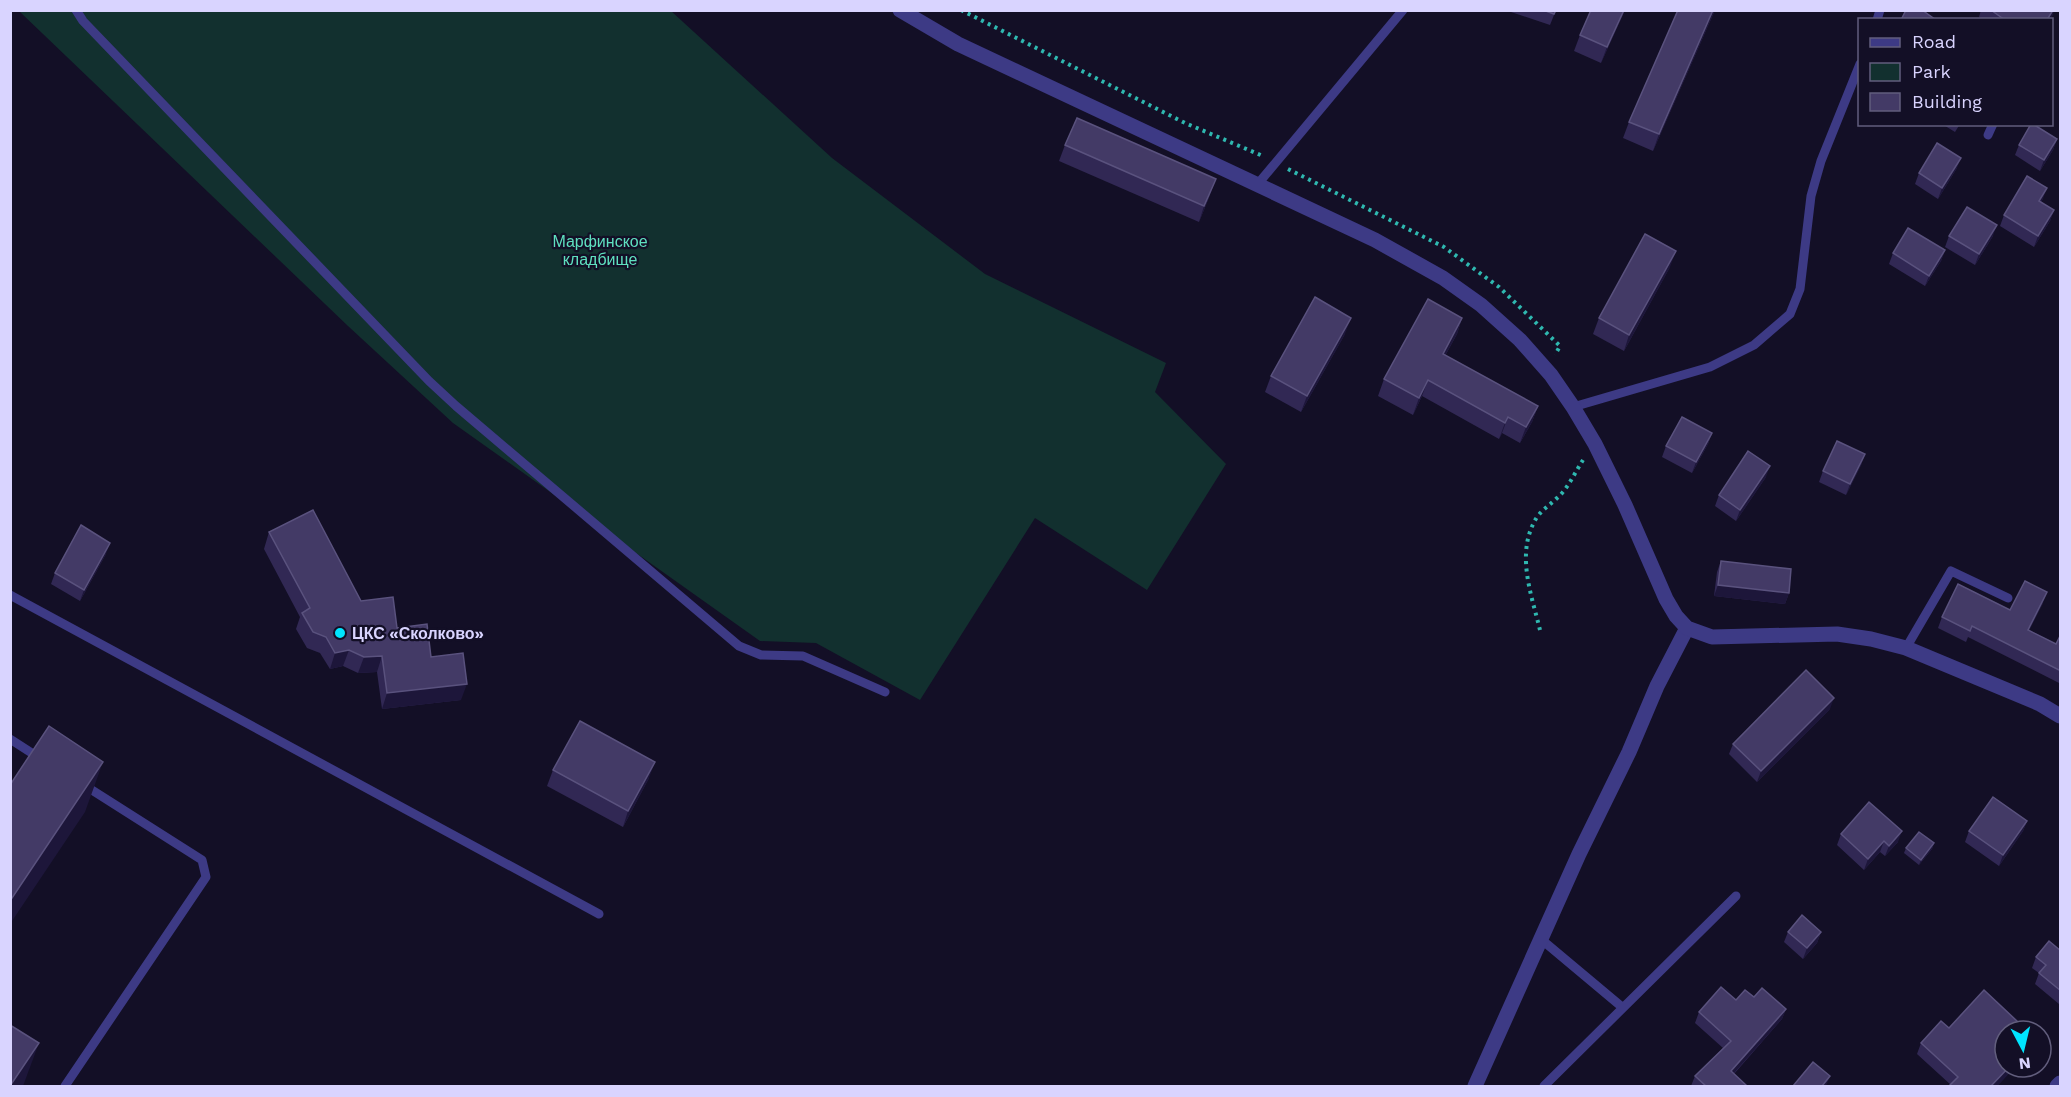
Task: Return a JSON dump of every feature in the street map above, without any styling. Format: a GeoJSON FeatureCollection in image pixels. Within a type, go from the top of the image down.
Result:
{"type":"FeatureCollection","features":[{"type":"Feature","properties":{"kind":"street"},"geometry":{"type":"LineString","coordinates":[[900,10],[958,44],[1375,240],[1443,278],[1481,305],[1520,340],[1551,375],[1573,407],[1595,444],[1625,505],[1666,599],[1687,628],[1712,637],[1837,634],[1871,639],[1906,648],[2040,704],[2061,716]]}},
{"type":"Feature","properties":{"kind":"street"},"geometry":{"type":"LineString","coordinates":[[1475,1086],[1579,854],[1629,752],[1657,686],[1687,628]]}},
{"type":"Feature","properties":{"kind":"street"},"geometry":{"type":"LineString","coordinates":[[2057,1086],[2061,1083]]}},
{"type":"Feature","properties":{"kind":"lane"},"geometry":{"type":"LineString","coordinates":[[76,10],[100,39],[429,381],[740,646],[761,656],[803,656],[885,692]]}},
{"type":"Feature","properties":{"kind":"lane"},"geometry":{"type":"LineString","coordinates":[[1257,185],[1403,10]]}},
{"type":"Feature","properties":{"kind":"lane"},"geometry":{"type":"LineString","coordinates":[[1573,407],[1710,367],[1754,345],[1790,314],[1800,289],[1811,196],[1821,161],[1858,69]]}},
{"type":"Feature","properties":{"kind":"lane"},"geometry":{"type":"LineString","coordinates":[[1988,135],[1992,126]]}},
{"type":"Feature","properties":{"kind":"lane"},"geometry":{"type":"LineString","coordinates":[[1906,648],[1951,571],[2008,598]]}},
{"type":"Feature","properties":{"kind":"lane"},"geometry":{"type":"LineString","coordinates":[[10,595],[599,914]]}},
{"type":"Feature","properties":{"kind":"lane"},"geometry":{"type":"LineString","coordinates":[[10,739],[51,765]]}},
{"type":"Feature","properties":{"kind":"lane"},"geometry":{"type":"LineString","coordinates":[[65,1086],[206,877],[202,860],[71,778]]}},
{"type":"Feature","properties":{"kind":"lane"},"geometry":{"type":"LineString","coordinates":[[1544,1086],[1736,896]]}},
{"type":"Feature","properties":{"kind":"lane"},"geometry":{"type":"LineString","coordinates":[[1542,940],[1622,1007]]}},
{"type":"Feature","properties":{"kind":"path"},"geometry":{"type":"LineString","coordinates":[[1540,630],[1526,570],[1526,542],[1537,518],[1545,507],[1559,497],[1586,456]]}},
{"type":"Feature","properties":{"kind":"green space","name":"Марфинское кладбище"},"geometry":{"type":"Polygon","coordinates":[[[19,11],[671,11],[832,158],[985,274],[1166,363],[1155,392],[1226,464],[1147,590],[1035,518],[920,700],[816,643],[760,641],[453,423],[348,326],[19,11]]]}},
{"type":"Feature","properties":{"kind":"building"},"geometry":{"type":"Polygon","coordinates":[[[1543,10],[1556,10],[1554,14],[1543,10]]]}},
{"type":"Feature","properties":{"kind":"building"},"geometry":{"type":"Polygon","coordinates":[[[1591,10],[1624,10],[1607,47],[1580,35],[1591,10]]]}},
{"type":"Feature","properties":{"kind":"building"},"geometry":{"type":"Polygon","coordinates":[[[1678,10],[1713,10],[1659,134],[1629,122],[1678,10]]]}},
{"type":"Feature","properties":{"kind":"building"},"geometry":{"type":"Polygon","coordinates":[[[1906,10],[1922,10],[1933,18],[1902,18],[1906,10]]]}},
{"type":"Feature","properties":{"kind":"building"},"geometry":{"type":"Polygon","coordinates":[[[1991,10],[2053,10],[2048,18],[2002,18],[1991,10]]]}},
{"type":"Feature","properties":{"kind":"building"},"geometry":{"type":"Polygon","coordinates":[[[1077,118],[1216,179],[1204,206],[1065,145],[1077,118]]]}},
{"type":"Feature","properties":{"kind":"building"},"geometry":{"type":"Polygon","coordinates":[[[2030,126],[2036,126],[2057,139],[2044,160],[2019,145],[2030,126]]]}},
{"type":"Feature","properties":{"kind":"building"},"geometry":{"type":"Polygon","coordinates":[[[1937,143],[1961,158],[1942,188],[1919,173],[1937,143]]]}},
{"type":"Feature","properties":{"kind":"building"},"geometry":{"type":"Polygon","coordinates":[[[2027,176],[2047,188],[2039,201],[2054,210],[2038,236],[2004,215],[2027,176]]]}},
{"type":"Feature","properties":{"kind":"building"},"geometry":{"type":"Polygon","coordinates":[[[1967,207],[1997,225],[1979,254],[1949,236],[1967,207]]]}},
{"type":"Feature","properties":{"kind":"building"},"geometry":{"type":"Polygon","coordinates":[[[1908,228],[1945,250],[1929,276],[1893,253],[1908,228]]]}},
{"type":"Feature","properties":{"kind":"building"},"geometry":{"type":"Polygon","coordinates":[[[1645,234],[1676,251],[1629,335],[1599,318],[1645,234]]]}},
{"type":"Feature","properties":{"kind":"building"},"geometry":{"type":"Polygon","coordinates":[[[1315,297],[1351,318],[1307,396],[1271,376],[1315,297]]]}},
{"type":"Feature","properties":{"kind":"building"},"geometry":{"type":"Polygon","coordinates":[[[1428,299],[1462,318],[1443,354],[1538,406],[1526,427],[1508,417],[1505,423],[1428,380],[1419,398],[1384,379],[1428,299]]]}},
{"type":"Feature","properties":{"kind":"building"},"geometry":{"type":"Polygon","coordinates":[[[1682,417],[1712,433],[1696,462],[1666,446],[1682,417]]]}},
{"type":"Feature","properties":{"kind":"building"},"geometry":{"type":"Polygon","coordinates":[[[1837,441],[1865,454],[1850,484],[1823,471],[1837,441]]]}},
{"type":"Feature","properties":{"kind":"building"},"geometry":{"type":"Polygon","coordinates":[[[1748,451],[1770,466],[1740,510],[1719,495],[1748,451]]]}},
{"type":"Feature","properties":{"kind":"building"},"geometry":{"type":"Polygon","coordinates":[[[313,510],[361,601],[393,597],[397,628],[427,624],[431,657],[463,653],[467,684],[387,693],[382,656],[364,657],[349,650],[335,653],[326,637],[313,632],[302,613],[310,608],[269,532],[313,510]]]}},
{"type":"Feature","properties":{"kind":"building"},"geometry":{"type":"Polygon","coordinates":[[[81,525],[110,543],[84,590],[55,573],[81,525]]]}},
{"type":"Feature","properties":{"kind":"building"},"geometry":{"type":"Polygon","coordinates":[[[1721,561],[1791,569],[1789,593],[1718,585],[1721,561]]]}},
{"type":"Feature","properties":{"kind":"building"},"geometry":{"type":"Polygon","coordinates":[[[2025,581],[2047,592],[2028,630],[2056,644],[2061,634],[2061,671],[1972,626],[1970,631],[1942,617],[1958,584],[2010,610],[2025,581]]]}},
{"type":"Feature","properties":{"kind":"building"},"geometry":{"type":"Polygon","coordinates":[[[1806,670],[1834,698],[1761,771],[1733,744],[1806,670]]]}},
{"type":"Feature","properties":{"kind":"building"},"geometry":{"type":"Polygon","coordinates":[[[580,721],[655,762],[628,811],[553,770],[580,721]]]}},
{"type":"Feature","properties":{"kind":"building"},"geometry":{"type":"Polygon","coordinates":[[[49,726],[103,762],[10,901],[10,785],[49,726]]]}},
{"type":"Feature","properties":{"kind":"building"},"geometry":{"type":"Polygon","coordinates":[[[1993,797],[2027,821],[2003,855],[1969,831],[1993,797]]]}},
{"type":"Feature","properties":{"kind":"building"},"geometry":{"type":"Polygon","coordinates":[[[1869,802],[1902,831],[1889,846],[1884,841],[1868,859],[1841,834],[1869,802]]]}},
{"type":"Feature","properties":{"kind":"building"},"geometry":{"type":"Polygon","coordinates":[[[1919,832],[1934,843],[1921,860],[1906,848],[1919,832]]]}},
{"type":"Feature","properties":{"kind":"building"},"geometry":{"type":"Polygon","coordinates":[[[1802,915],[1821,932],[1807,948],[1788,932],[1802,915]]]}},
{"type":"Feature","properties":{"kind":"building"},"geometry":{"type":"Polygon","coordinates":[[[2049,941],[2061,951],[2061,991],[2039,973],[2046,965],[2036,957],[2049,941]]]}},
{"type":"Feature","properties":{"kind":"building"},"geometry":{"type":"Polygon","coordinates":[[[1721,987],[1736,1000],[1745,990],[1754,997],[1762,988],[1786,1009],[1731,1071],[1747,1086],[1706,1086],[1695,1076],[1731,1041],[1699,1012],[1721,987]]]}},
{"type":"Feature","properties":{"kind":"building"},"geometry":{"type":"Polygon","coordinates":[[[1984,990],[2015,1019],[1993,1019],[1993,1079],[1998,1079],[1991,1086],[1949,1086],[1958,1077],[1921,1043],[1941,1021],[1949,1028],[1984,990]]]}},
{"type":"Feature","properties":{"kind":"building"},"geometry":{"type":"Polygon","coordinates":[[[10,1025],[39,1043],[10,1086],[10,1025]]]}},
{"type":"Feature","properties":{"kind":"building"},"geometry":{"type":"Polygon","coordinates":[[[1813,1062],[1830,1076],[1822,1086],[1793,1086],[1813,1062]]]}},
{"type":"Feature","properties":{"kind":"place","name":"ЦКС «Сколково»"},"geometry":{"type":"Point","coordinates":[340,633]}}]}
